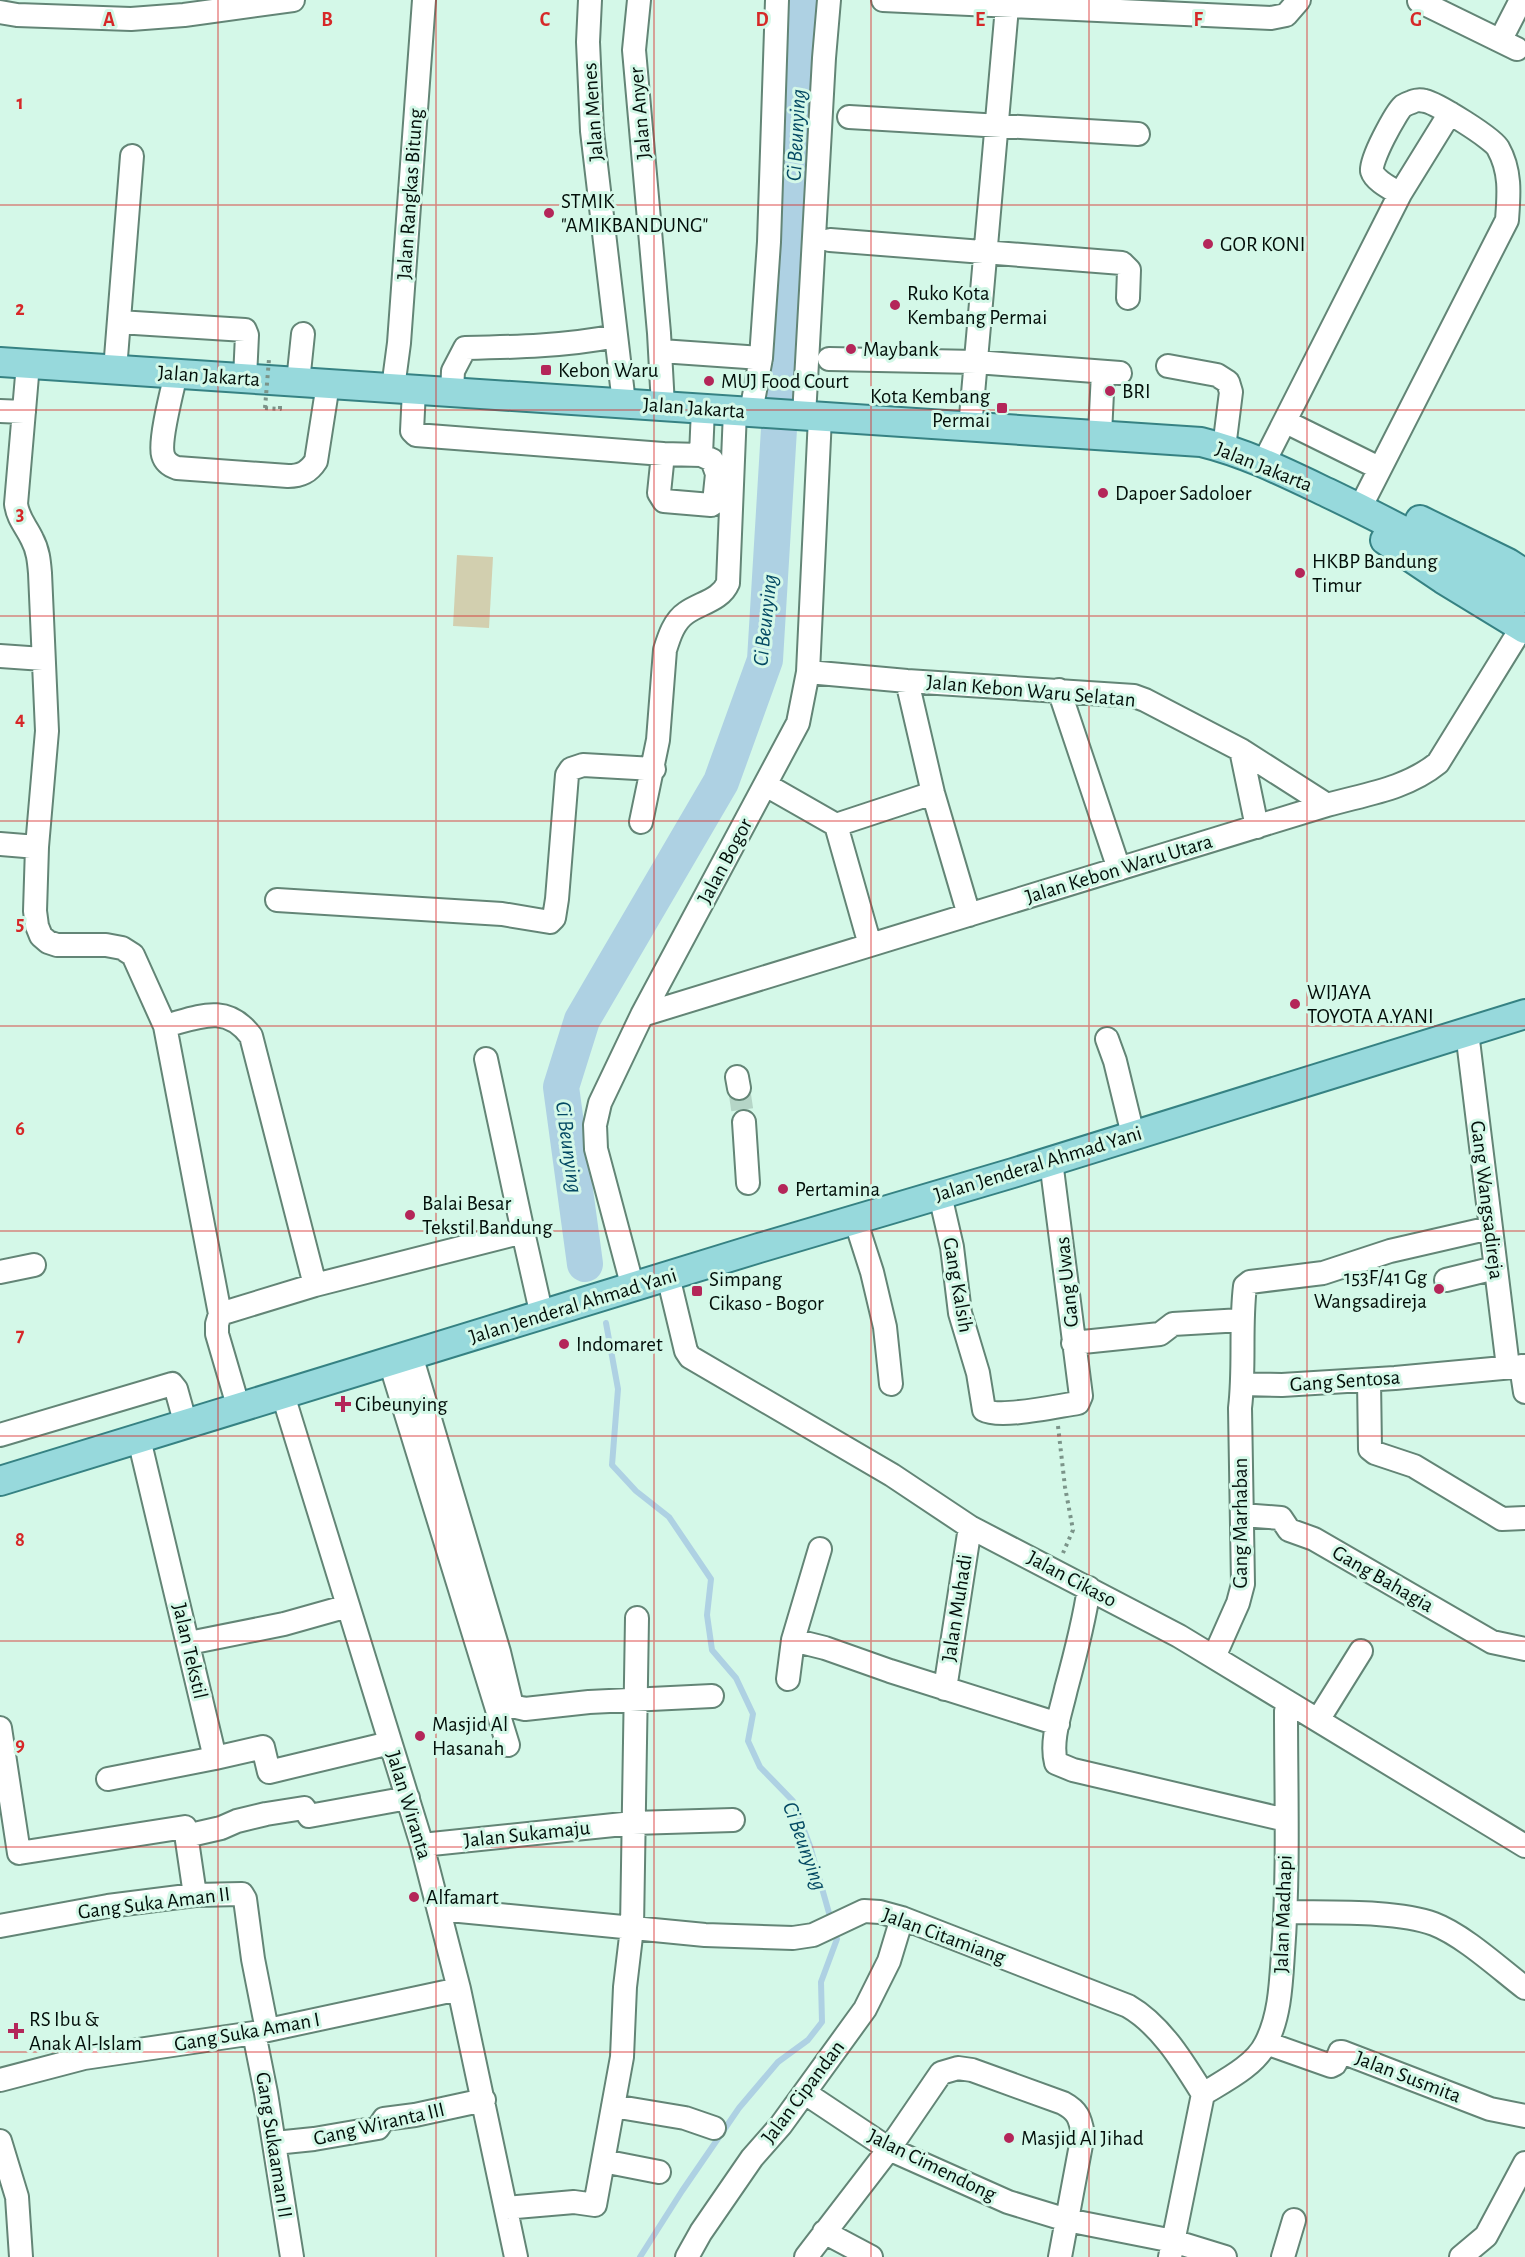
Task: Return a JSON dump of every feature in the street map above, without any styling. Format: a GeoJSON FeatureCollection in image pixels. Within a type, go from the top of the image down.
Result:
{"type":"FeatureCollection","features":[{"type":"Feature","properties":{"kind":"main road","name":"Jalan Jakarta"},"geometry":{"type":"LineString","coordinates":[[0,362],[1201,442],[1264,462],[1366,512],[1525,598]]}},
{"type":"Feature","properties":{"kind":"main road"},"geometry":{"type":"LineString","coordinates":[[1523,628],[1381,538],[1366,512],[1398,510],[1508,563],[1525,574]]}},
{"type":"Feature","properties":{"kind":"main road","name":"Jalan Jenderal Ahmad Yani"},"geometry":{"type":"LineString","coordinates":[[0,1481],[1525,1014]]}},
{"type":"Feature","properties":{"kind":"street"},"geometry":{"type":"LineString","coordinates":[[0,12],[17,15],[131,19],[184,15],[293,0]]}},
{"type":"Feature","properties":{"kind":"street","name":"Jalan Rangkas Bitung"},"geometry":{"type":"LineString","coordinates":[[424,0],[399,343],[412,431],[416,435],[663,454]]}},
{"type":"Feature","properties":{"kind":"street","name":"Jalan Menes"},"geometry":{"type":"LineString","coordinates":[[590,0],[588,42],[592,131],[624,403]]}},
{"type":"Feature","properties":{"kind":"street","name":"Jalan Anyer"},"geometry":{"type":"LineString","coordinates":[[639,0],[634,50],[661,351],[663,406]]}},
{"type":"Feature","properties":{"kind":"street"},"geometry":{"type":"LineString","coordinates":[[641,822],[654,769],[665,650],[670,635],[680,618],[722,592],[728,583],[748,412],[761,358],[769,242],[777,0]]}},
{"type":"Feature","properties":{"kind":"street","name":"Jalan Bogor"},"geometry":{"type":"LineString","coordinates":[[633,1288],[596,1149],[595,1125],[600,1103],[642,1015],[798,723],[808,672],[808,417],[823,70],[829,0]]}},
{"type":"Feature","properties":{"kind":"street"},"geometry":{"type":"LineString","coordinates":[[883,0],[1007,7],[1184,7],[1278,18],[1292,10],[1299,0]]}},
{"type":"Feature","properties":{"kind":"street"},"geometry":{"type":"LineString","coordinates":[[1419,1],[1509,44],[1521,0]]}},
{"type":"Feature","properties":{"kind":"street"},"geometry":{"type":"LineString","coordinates":[[970,428],[1007,7]]}},
{"type":"Feature","properties":{"kind":"street"},"geometry":{"type":"LineString","coordinates":[[1366,512],[1379,468],[1516,225],[1505,163],[1497,145],[1450,113],[1426,101],[1414,101],[1402,106],[1377,151],[1372,165],[1372,172],[1376,177],[1400,194]]}},
{"type":"Feature","properties":{"kind":"street"},"geometry":{"type":"LineString","coordinates":[[1264,462],[1400,194],[1450,113]]}},
{"type":"Feature","properties":{"kind":"street"},"geometry":{"type":"LineString","coordinates":[[849,117],[1138,134]]}},
{"type":"Feature","properties":{"kind":"street"},"geometry":{"type":"LineString","coordinates":[[115,370],[132,156]]}},
{"type":"Feature","properties":{"kind":"street"},"geometry":{"type":"LineString","coordinates":[[830,240],[1122,262],[1129,270],[1128,298]]}},
{"type":"Feature","properties":{"kind":"street"},"geometry":{"type":"LineString","coordinates":[[119,322],[244,330],[247,335],[245,378]]}},
{"type":"Feature","properties":{"kind":"street"},"geometry":{"type":"LineString","coordinates":[[298,382],[303,334]]}},
{"type":"Feature","properties":{"kind":"street"},"geometry":{"type":"LineString","coordinates":[[452,392],[453,371],[465,348],[531,346],[589,341],[616,336]]}},
{"type":"Feature","properties":{"kind":"street"},"geometry":{"type":"LineString","coordinates":[[661,351],[761,358]]}},
{"type":"Feature","properties":{"kind":"street"},"geometry":{"type":"LineString","coordinates":[[829,359],[976,362],[1112,373],[1100,434]]}},
{"type":"Feature","properties":{"kind":"street"},"geometry":{"type":"LineString","coordinates":[[28,364],[16,504],[17,514],[32,538],[38,554],[44,659],[47,731],[37,848],[35,911],[37,926],[41,936],[57,945],[106,945],[122,948],[134,955],[165,1026],[220,1314],[217,1334],[238,1409]]}},
{"type":"Feature","properties":{"kind":"street"},"geometry":{"type":"LineString","coordinates":[[1168,366],[1217,375],[1228,382],[1231,392],[1224,448]]}},
{"type":"Feature","properties":{"kind":"street"},"geometry":{"type":"LineString","coordinates":[[176,374],[168,408],[162,452],[167,463],[177,468],[288,476],[297,476],[305,472],[312,468],[316,461],[328,384]]}},
{"type":"Feature","properties":{"kind":"street"},"geometry":{"type":"LineString","coordinates":[[700,455],[703,409]]}},
{"type":"Feature","properties":{"kind":"street"},"geometry":{"type":"LineString","coordinates":[[0,411],[24,412]]}},
{"type":"Feature","properties":{"kind":"street"},"geometry":{"type":"LineString","coordinates":[[1286,422],[1379,468]]}},
{"type":"Feature","properties":{"kind":"street"},"geometry":{"type":"LineString","coordinates":[[663,454],[700,455],[712,460],[717,474],[714,503],[711,505],[664,501],[659,493],[663,454]]}},
{"type":"Feature","properties":{"kind":"street","name":"Jalan Kebon Waru Utara"},"geometry":{"type":"LineString","coordinates":[[642,1015],[1421,777],[1438,763],[1523,628]]}},
{"type":"Feature","properties":{"kind":"street"},"geometry":{"type":"LineString","coordinates":[[0,656],[44,659]]}},
{"type":"Feature","properties":{"kind":"street","name":"Jalan Kebon Waru Selatan"},"geometry":{"type":"LineString","coordinates":[[808,672],[1134,696],[1240,750],[1327,805]]}},
{"type":"Feature","properties":{"kind":"street"},"geometry":{"type":"LineString","coordinates":[[907,681],[933,793],[969,915]]}},
{"type":"Feature","properties":{"kind":"street"},"geometry":{"type":"LineString","coordinates":[[1059,690],[1119,869]]}},
{"type":"Feature","properties":{"kind":"street"},"geometry":{"type":"LineString","coordinates":[[1240,750],[1257,827]]}},
{"type":"Feature","properties":{"kind":"street"},"geometry":{"type":"LineString","coordinates":[[278,900],[502,914],[550,922],[554,918],[557,899],[567,775],[571,769],[583,765],[654,769]]}},
{"type":"Feature","properties":{"kind":"street"},"geometry":{"type":"LineString","coordinates":[[766,785],[836,825],[870,945]]}},
{"type":"Feature","properties":{"kind":"street"},"geometry":{"type":"LineString","coordinates":[[836,825],[933,793]]}},
{"type":"Feature","properties":{"kind":"street"},"geometry":{"type":"LineString","coordinates":[[0,844],[37,848]]}},
{"type":"Feature","properties":{"kind":"street"},"geometry":{"type":"LineString","coordinates":[[165,1026],[212,1014],[223,1015],[243,1025],[251,1036],[315,1286]]}},
{"type":"Feature","properties":{"kind":"street","name":"Gang Wangsadireja"},"geometry":{"type":"LineString","coordinates":[[1467,1032],[1495,1268],[1525,1392]]}},
{"type":"Feature","properties":{"kind":"street"},"geometry":{"type":"LineString","coordinates":[[1107,1039],[1115,1061],[1133,1135]]}},
{"type":"Feature","properties":{"kind":"street"},"geometry":{"type":"LineString","coordinates":[[486,1059],[542,1316]]}},
{"type":"Feature","properties":{"kind":"street"},"geometry":{"type":"LineString","coordinates":[[744,1122],[748,1183]]}},
{"type":"Feature","properties":{"kind":"street","name":"Gang Uwas"},"geometry":{"type":"LineString","coordinates":[[1051,1161],[1081,1396],[1067,1405]]}},
{"type":"Feature","properties":{"kind":"street","name":"Gang Kalsih"},"geometry":{"type":"LineString","coordinates":[[940,1195],[952,1247],[960,1313],[978,1373],[984,1410],[991,1413],[1006,1413],[1067,1405]]}},
{"type":"Feature","properties":{"kind":"street"},"geometry":{"type":"LineString","coordinates":[[855,1219],[872,1272],[885,1327],[891,1384]]}},
{"type":"Feature","properties":{"kind":"street"},"geometry":{"type":"LineString","coordinates":[[1243,1384],[1242,1313],[1245,1286],[1250,1282],[1323,1273],[1390,1251],[1490,1228]]}},
{"type":"Feature","properties":{"kind":"street"},"geometry":{"type":"LineString","coordinates":[[220,1314],[315,1286],[523,1232]]}},
{"type":"Feature","properties":{"kind":"street"},"geometry":{"type":"LineString","coordinates":[[0,1272],[34,1265]]}},
{"type":"Feature","properties":{"kind":"street"},"geometry":{"type":"LineString","coordinates":[[1446,1280],[1495,1268]]}},
{"type":"Feature","properties":{"kind":"street","name":"Jalan Cikaso"},"geometry":{"type":"LineString","coordinates":[[668,1276],[686,1352],[690,1357],[892,1475],[970,1527],[1089,1588],[1214,1657],[1525,1846]]}},
{"type":"Feature","properties":{"kind":"street"},"geometry":{"type":"LineString","coordinates":[[1073,1343],[1160,1334],[1173,1324],[1242,1313]]}},
{"type":"Feature","properties":{"kind":"street"},"geometry":{"type":"LineString","coordinates":[[400,1358],[499,1652],[511,1705],[514,1708],[525,1708],[711,1696]]}},
{"type":"Feature","properties":{"kind":"street"},"geometry":{"type":"LineString","coordinates":[[400,1358],[508,1745]]}},
{"type":"Feature","properties":{"kind":"street","name":"Gang Sentosa"},"geometry":{"type":"LineString","coordinates":[[1243,1384],[1282,1385],[1369,1380],[1518,1366]]}},
{"type":"Feature","properties":{"kind":"street"},"geometry":{"type":"LineString","coordinates":[[1369,1380],[1370,1449],[1375,1453],[1414,1466],[1502,1519],[1525,1518]]}},
{"type":"Feature","properties":{"kind":"street"},"geometry":{"type":"LineString","coordinates":[[0,1435],[172,1384],[176,1389],[186,1425]]}},
{"type":"Feature","properties":{"kind":"street","name":"Gang Marhaban"},"geometry":{"type":"LineString","coordinates":[[1214,1657],[1238,1603],[1243,1584],[1240,1408],[1243,1384]]}},
{"type":"Feature","properties":{"kind":"street","name":"Jalan Wiranta"},"geometry":{"type":"LineString","coordinates":[[283,1395],[422,1845],[459,1989],[516,2257]]}},
{"type":"Feature","properties":{"kind":"street","name":"Jalan Tekstil"},"geometry":{"type":"LineString","coordinates":[[139,1439],[215,1758]]}},
{"type":"Feature","properties":{"kind":"street","name":"Gang Bahagia"},"geometry":{"type":"LineString","coordinates":[[1242,1515],[1281,1518],[1289,1530],[1314,1539],[1492,1642],[1525,1649]]}},
{"type":"Feature","properties":{"kind":"street","name":"Jalan Muhadi"},"geometry":{"type":"LineString","coordinates":[[945,1689],[970,1527]]}},
{"type":"Feature","properties":{"kind":"street"},"geometry":{"type":"LineString","coordinates":[[788,1679],[793,1640],[820,1549]]}},
{"type":"Feature","properties":{"kind":"street"},"geometry":{"type":"LineString","coordinates":[[1089,1588],[1086,1612],[1058,1724],[1054,1755],[1056,1763],[1073,1770],[1286,1820]]}},
{"type":"Feature","properties":{"kind":"street"},"geometry":{"type":"LineString","coordinates":[[189,1643],[284,1624],[348,1606]]}},
{"type":"Feature","properties":{"kind":"street"},"geometry":{"type":"LineString","coordinates":[[506,2208],[574,2202],[595,2205],[622,2057],[625,1987],[632,1928],[637,1618]]}},
{"type":"Feature","properties":{"kind":"street"},"geometry":{"type":"LineString","coordinates":[[793,1640],[825,1648],[1058,1724]]}},
{"type":"Feature","properties":{"kind":"street"},"geometry":{"type":"LineString","coordinates":[[1318,1720],[1361,1651]]}},
{"type":"Feature","properties":{"kind":"street","name":"Jalan Madhapi"},"geometry":{"type":"LineString","coordinates":[[1203,2094],[1257,2055],[1266,2043],[1277,2012],[1286,1912],[1286,1711],[1289,1702]]}},
{"type":"Feature","properties":{"kind":"street"},"geometry":{"type":"LineString","coordinates":[[0,1728],[19,1852],[185,1827],[195,1895]]}},
{"type":"Feature","properties":{"kind":"street"},"geometry":{"type":"LineString","coordinates":[[108,1779],[263,1747],[269,1772],[390,1743]]}},
{"type":"Feature","properties":{"kind":"street"},"geometry":{"type":"LineString","coordinates":[[186,1836],[266,1814],[304,1808],[309,1816],[408,1798]]}},
{"type":"Feature","properties":{"kind":"street","name":"Jalan Sukamaju"},"geometry":{"type":"LineString","coordinates":[[422,1845],[633,1823],[733,1820]]}},
{"type":"Feature","properties":{"kind":"street","name":"Gang Suka Aman II"},"geometry":{"type":"LineString","coordinates":[[0,1926],[108,1906],[195,1895],[242,1894],[245,1899],[253,1959],[260,2032]]}},
{"type":"Feature","properties":{"kind":"street","name":"Jalan Citamiang"},"geometry":{"type":"LineString","coordinates":[[439,1910],[705,1935],[771,1938],[798,1938],[813,1935],[864,1911],[902,1918],[1108,1997],[1143,2015],[1188,2069],[1203,2094]]}},
{"type":"Feature","properties":{"kind":"street"},"geometry":{"type":"LineString","coordinates":[[1286,1912],[1393,1916],[1433,1923],[1453,1933],[1525,1988]]}},
{"type":"Feature","properties":{"kind":"street","name":"Jalan Cipandan"},"geometry":{"type":"LineString","coordinates":[[687,2257],[701,2232],[753,2158],[781,2125],[865,2009],[889,1961],[902,1918]]}},
{"type":"Feature","properties":{"kind":"street","name":"Gang Suka Aman I"},"geometry":{"type":"LineString","coordinates":[[0,2080],[84,2058],[260,2032],[459,1989]]}},
{"type":"Feature","properties":{"kind":"street","name":"Gang Sukaaman II"},"geometry":{"type":"LineString","coordinates":[[260,2032],[292,2257]]}},
{"type":"Feature","properties":{"kind":"street","name":"Jalan Susmita"},"geometry":{"type":"LineString","coordinates":[[1266,2043],[1327,2066],[1335,2064],[1342,2052],[1490,2109],[1525,2116]]}},
{"type":"Feature","properties":{"kind":"street"},"geometry":{"type":"LineString","coordinates":[[806,2257],[889,2149],[941,2073],[958,2068],[972,2070],[1063,2103],[1080,2117],[1083,2134],[1060,2257]]}},
{"type":"Feature","properties":{"kind":"street","name":"Jalan Cimendong"},"geometry":{"type":"LineString","coordinates":[[805,2093],[889,2149],[1008,2202],[1172,2249],[1225,2257]]}},
{"type":"Feature","properties":{"kind":"street"},"geometry":{"type":"LineString","coordinates":[[1172,2249],[1203,2094]]}},
{"type":"Feature","properties":{"kind":"street","name":"Gang Wiranta III"},"geometry":{"type":"LineString","coordinates":[[274,2143],[378,2128],[384,2118],[415,2115],[483,2100]]}},
{"type":"Feature","properties":{"kind":"street"},"geometry":{"type":"LineString","coordinates":[[613,2106],[684,2118],[714,2128]]}},
{"type":"Feature","properties":{"kind":"street"},"geometry":{"type":"LineString","coordinates":[[0,2141],[8,2199],[21,2257]]}},
{"type":"Feature","properties":{"kind":"street"},"geometry":{"type":"LineString","coordinates":[[603,2161],[659,2172]]}},
{"type":"Feature","properties":{"kind":"street"},"geometry":{"type":"LineString","coordinates":[[1461,2257],[1486,2236],[1525,2163]]}},
{"type":"Feature","properties":{"kind":"street"},"geometry":{"type":"LineString","coordinates":[[1283,2257],[1294,2220]]}},
{"type":"Feature","properties":{"kind":"street"},"geometry":{"type":"LineString","coordinates":[[824,2232],[871,2257]]}},
{"type":"Feature","properties":{"kind":"path"},"geometry":{"type":"LineString","coordinates":[[269,359],[265,408],[280,409],[280,404]]}},
{"type":"Feature","properties":{"kind":"path"},"geometry":{"type":"LineString","coordinates":[[1054,1570],[1073,1530],[1065,1487],[1067,1405]]}},
{"type":"Feature","properties":{"kind":"shaded area"},"geometry":{"type":"Polygon","coordinates":[[[457,555],[493,557],[489,628],[453,626],[457,555]]]}},
{"type":"Feature","properties":{"kind":"waterway","name":"Ci Beunying"},"geometry":{"type":"LineString","coordinates":[[585,1264],[561,1087],[582,1020],[721,782],[765,660],[805,0]]}},
{"type":"Feature","properties":{"kind":"waterway","name":"Ci Beunying"},"geometry":{"type":"LineString","coordinates":[[606,1323],[618,1389],[612,1465],[636,1491],[669,1517],[711,1579],[707,1615],[712,1650],[736,1678],[753,1714],[748,1741],[760,1767],[793,1801],[810,1846],[831,1920]]}},
{"type":"Feature","properties":{"kind":"waterway","name":"Ci Beunying"},"geometry":{"type":"LineString","coordinates":[[640,2257],[739,2108],[778,2062],[808,2040],[822,2022],[821,1982],[837,1939],[834,1930]]}},
{"type":"Feature","properties":{"kind":"tunnel"},"geometry":{"type":"LineString","coordinates":[[739,1088],[744,1122]]}},
{"type":"Feature","properties":{"kind":"place","name":"STMIK \"AMIKBANDUNG\""},"geometry":{"type":"Point","coordinates":[549,213]}},
{"type":"Feature","properties":{"kind":"place","name":"GOR KONI"},"geometry":{"type":"Point","coordinates":[1208,244]}},
{"type":"Feature","properties":{"kind":"place","name":"Ruko Kota Kembang Permai"},"geometry":{"type":"Point","coordinates":[895,305]}},
{"type":"Feature","properties":{"kind":"place","name":"Maybank"},"geometry":{"type":"Point","coordinates":[851,349]}},
{"type":"Feature","properties":{"kind":"place","name":"Kebon Waru"},"geometry":{"type":"Point","coordinates":[546,370]}},
{"type":"Feature","properties":{"kind":"place","name":"MUJ Food Court"},"geometry":{"type":"Point","coordinates":[709,381]}},
{"type":"Feature","properties":{"kind":"place","name":"BRI"},"geometry":{"type":"Point","coordinates":[1110,391]}},
{"type":"Feature","properties":{"kind":"place","name":"Kota Kembang Permai"},"geometry":{"type":"Point","coordinates":[1002,408]}},
{"type":"Feature","properties":{"kind":"place","name":"Dapoer Sadoloer"},"geometry":{"type":"Point","coordinates":[1103,493]}},
{"type":"Feature","properties":{"kind":"place","name":"HKBP Bandung Timur"},"geometry":{"type":"Point","coordinates":[1300,573]}},
{"type":"Feature","properties":{"kind":"place","name":"WIJAYA TOYOTA A.YANI"},"geometry":{"type":"Point","coordinates":[1295,1004]}},
{"type":"Feature","properties":{"kind":"place","name":"Pertamina"},"geometry":{"type":"Point","coordinates":[783,1189]}},
{"type":"Feature","properties":{"kind":"place","name":"Balai Besar Tekstil Bandung"},"geometry":{"type":"Point","coordinates":[410,1215]}},
{"type":"Feature","properties":{"kind":"place","name":"153F/41 Gg Wangsadireja"},"geometry":{"type":"Point","coordinates":[1439,1289]}},
{"type":"Feature","properties":{"kind":"place","name":"Simpang Cikaso - Bogor"},"geometry":{"type":"Point","coordinates":[697,1291]}},
{"type":"Feature","properties":{"kind":"place","name":"Indomaret"},"geometry":{"type":"Point","coordinates":[564,1344]}},
{"type":"Feature","properties":{"kind":"place","name":"Cibeunying"},"geometry":{"type":"Point","coordinates":[343,1404]}},
{"type":"Feature","properties":{"kind":"place","name":"Masjid Al Hasanah"},"geometry":{"type":"Point","coordinates":[420,1736]}},
{"type":"Feature","properties":{"kind":"place","name":"Alfamart"},"geometry":{"type":"Point","coordinates":[414,1897]}},
{"type":"Feature","properties":{"kind":"place","name":"RS Ibu & Anak Al-Islam"},"geometry":{"type":"Point","coordinates":[16,2031]}},
{"type":"Feature","properties":{"kind":"place","name":"Masjid Al Jihad"},"geometry":{"type":"Point","coordinates":[1009,2138]}}]}
